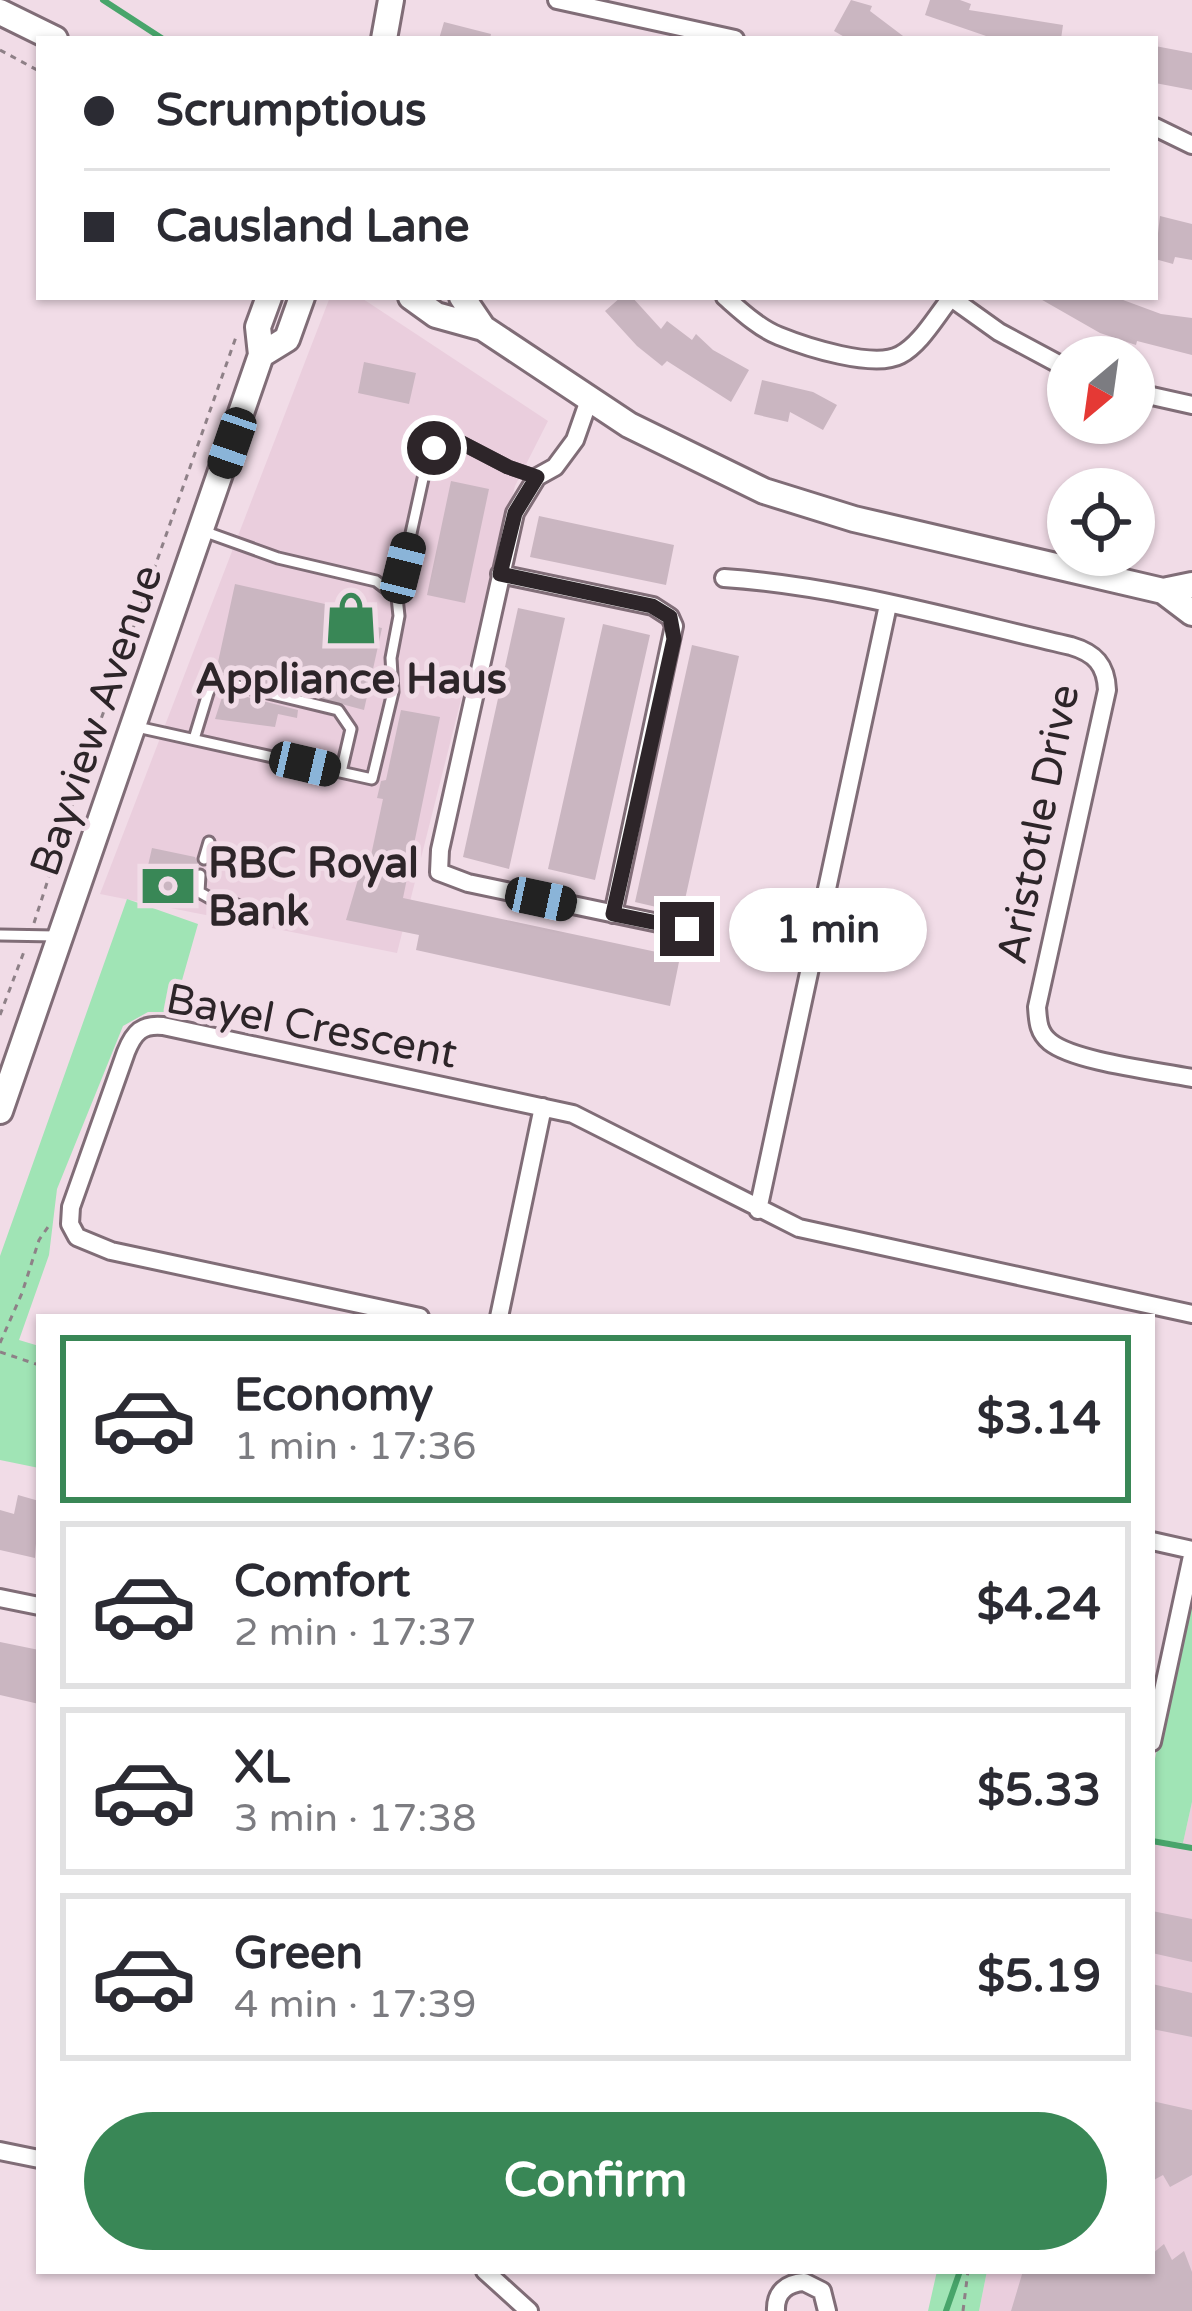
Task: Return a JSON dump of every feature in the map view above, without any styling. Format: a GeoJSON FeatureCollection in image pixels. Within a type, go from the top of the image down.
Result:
{"type":"FeatureCollection","features":[{"type":"Feature","properties":{"kind":"main road"},"geometry":{"type":"LineString","coordinates":[[379,35],[391,0]]}},
{"type":"Feature","properties":{"kind":"main road"},"geometry":{"type":"LineString","coordinates":[[0,12],[49,36]]}},
{"type":"Feature","properties":{"kind":"main road","name":"Bayview Avenue"},"geometry":{"type":"LineString","coordinates":[[0,1111],[261,355],[258,327],[268,300]]}},
{"type":"Feature","properties":{"kind":"main road","name":"Bayview Avenue"},"geometry":{"type":"LineString","coordinates":[[261,355],[287,339],[301,300]]}},
{"type":"Feature","properties":{"kind":"main road"},"geometry":{"type":"LineString","coordinates":[[415,300],[436,314],[483,328],[589,400],[715,470],[805,505],[1163,591],[1192,586]]}},
{"type":"Feature","properties":{"kind":"main road"},"geometry":{"type":"LineString","coordinates":[[464,300],[483,328]]}},
{"type":"Feature","properties":{"kind":"main road"},"geometry":{"type":"LineString","coordinates":[[1163,591],[1192,613]]}},
{"type":"Feature","properties":{"kind":"street"},"geometry":{"type":"LineString","coordinates":[[557,0],[721,36]]}},
{"type":"Feature","properties":{"kind":"street"},"geometry":{"type":"LineString","coordinates":[[1158,128],[1192,145]]}},
{"type":"Feature","properties":{"kind":"street"},"geometry":{"type":"LineString","coordinates":[[729,300],[778,336],[860,359],[884,360],[915,344],[949,300]]}},
{"type":"Feature","properties":{"kind":"street"},"geometry":{"type":"LineString","coordinates":[[955,300],[999,332],[1047,358]]}},
{"type":"Feature","properties":{"kind":"street"},"geometry":{"type":"LineString","coordinates":[[1155,397],[1192,405]]}},
{"type":"Feature","properties":{"kind":"street"},"geometry":{"type":"LineString","coordinates":[[589,400],[575,440],[555,466],[537,477],[515,513],[439,872],[449,879],[687,929]]}},
{"type":"Feature","properties":{"kind":"street"},"geometry":{"type":"LineString","coordinates":[[500,574],[652,606],[670,617],[674,626],[613,914]]}},
{"type":"Feature","properties":{"kind":"street"},"geometry":{"type":"LineString","coordinates":[[724,578],[780,582],[888,605],[758,1210]]}},
{"type":"Feature","properties":{"kind":"street","name":"Aristotle Drive"},"geometry":{"type":"LineString","coordinates":[[888,605],[1086,650],[1103,668],[1107,690],[1037,1007],[1039,1030],[1070,1053],[1192,1078]]}},
{"type":"Feature","properties":{"kind":"street","name":"Bayel Crescent"},"geometry":{"type":"LineString","coordinates":[[406,1314],[111,1251],[77,1238],[70,1224],[71,1208],[131,1039],[147,1024],[163,1026],[543,1108]]}},
{"type":"Feature","properties":{"kind":"street"},"geometry":{"type":"LineString","coordinates":[[500,1314],[543,1108],[573,1114],[758,1210],[818,1233],[1192,1314]]}},
{"type":"Feature","properties":{"kind":"street"},"geometry":{"type":"LineString","coordinates":[[1155,1542],[1192,1553],[1155,1728]]}},
{"type":"Feature","properties":{"kind":"street"},"geometry":{"type":"LineString","coordinates":[[0,1598],[36,1605]]}},
{"type":"Feature","properties":{"kind":"street"},"geometry":{"type":"LineString","coordinates":[[0,2151],[36,2158]]}},
{"type":"Feature","properties":{"kind":"street"},"geometry":{"type":"LineString","coordinates":[[496,2274],[530,2311]]}},
{"type":"Feature","properties":{"kind":"street"},"geometry":{"type":"LineString","coordinates":[[776,2311],[785,2287],[813,2277],[827,2311]]}},
{"type":"Feature","properties":{"kind":"lane"},"geometry":{"type":"LineString","coordinates":[[134,726],[372,778],[393,692],[391,658],[398,597],[428,456],[434,448],[458,441],[537,477]]}},
{"type":"Feature","properties":{"kind":"lane"},"geometry":{"type":"LineString","coordinates":[[202,531],[278,558],[376,581],[398,597]]}},
{"type":"Feature","properties":{"kind":"lane"},"geometry":{"type":"LineString","coordinates":[[194,739],[211,687],[224,682],[338,710],[351,728],[341,772]]}},
{"type":"Feature","properties":{"kind":"lane"},"geometry":{"type":"LineString","coordinates":[[204,860],[209,842]]}},
{"type":"Feature","properties":{"kind":"lane"},"geometry":{"type":"LineString","coordinates":[[200,875],[199,892],[205,897],[237,905]]}},
{"type":"Feature","properties":{"kind":"lane"},"geometry":{"type":"LineString","coordinates":[[0,935],[60,937]]}},
{"type":"Feature","properties":{"kind":"path"},"geometry":{"type":"LineString","coordinates":[[0,50],[36,69]]}},
{"type":"Feature","properties":{"kind":"path"},"geometry":{"type":"LineString","coordinates":[[0,1015],[242,320]]}},
{"type":"Feature","properties":{"kind":"path"},"geometry":{"type":"LineString","coordinates":[[0,1342],[39,1240],[50,1224]]}},
{"type":"Feature","properties":{"kind":"path"},"geometry":{"type":"LineString","coordinates":[[0,1352],[36,1364]]}},
{"type":"Feature","properties":{"kind":"path"},"geometry":{"type":"LineString","coordinates":[[963,2311],[968,2274]]}},
{"type":"Feature","properties":{"kind":"shaded area"},"geometry":{"type":"Polygon","coordinates":[[[329,300],[365,300],[548,421],[515,486],[397,953],[100,894],[329,300]]]}},
{"type":"Feature","properties":{"kind":"shaded area"},"geometry":{"type":"Polygon","coordinates":[[[1192,1802],[1192,2311],[979,2311],[986,2274],[1155,2274],[1155,1839],[1183,1843],[1192,1802]]]}},
{"type":"Feature","properties":{"kind":"green space"},"geometry":{"type":"Polygon","coordinates":[[[127,899],[198,924],[173,1012],[148,1012],[123,1026],[57,1189],[49,1255],[19,1340],[36,1345],[36,1467],[0,1460],[0,1256],[127,899]]]}},
{"type":"Feature","properties":{"kind":"green space"},"geometry":{"type":"Polygon","coordinates":[[[1192,1593],[1192,1802],[1183,1843],[1155,1839],[1155,1759],[1192,1593]]]}},
{"type":"Feature","properties":{"kind":"green space"},"geometry":{"type":"Polygon","coordinates":[[[936,2274],[986,2274],[979,2311],[928,2311],[936,2274]]]}},
{"type":"Feature","properties":{"kind":"building"},"geometry":{"type":"Polygon","coordinates":[[[851,0],[872,6],[870,11],[903,36],[843,36],[834,31],[851,0]]]}},
{"type":"Feature","properties":{"kind":"building"},"geometry":{"type":"Polygon","coordinates":[[[930,0],[960,0],[971,4],[969,10],[1063,25],[1061,36],[986,36],[925,15],[930,0]]]}},
{"type":"Feature","properties":{"kind":"building"},"geometry":{"type":"Polygon","coordinates":[[[444,22],[491,34],[491,36],[440,36],[444,22]]]}},
{"type":"Feature","properties":{"kind":"building"},"geometry":{"type":"Polygon","coordinates":[[[1158,47],[1192,53],[1192,90],[1158,84],[1158,47]]]}},
{"type":"Feature","properties":{"kind":"building"},"geometry":{"type":"Polygon","coordinates":[[[1160,216],[1192,224],[1192,260],[1175,257],[1173,264],[1158,260],[1160,216]]]}},
{"type":"Feature","properties":{"kind":"building"},"geometry":{"type":"Polygon","coordinates":[[[618,300],[635,300],[661,329],[667,321],[692,340],[696,334],[713,350],[749,370],[731,402],[667,361],[662,366],[605,311],[618,300]]]}},
{"type":"Feature","properties":{"kind":"building"},"geometry":{"type":"Polygon","coordinates":[[[1042,300],[1123,300],[1161,314],[1192,318],[1192,355],[1155,346],[1155,336],[1109,336],[1042,300]]]}},
{"type":"Feature","properties":{"kind":"building"},"geometry":{"type":"Polygon","coordinates":[[[364,362],[416,373],[409,404],[358,393],[364,362]]]}},
{"type":"Feature","properties":{"kind":"building"},"geometry":{"type":"Polygon","coordinates":[[[762,380],[813,392],[837,405],[823,430],[790,412],[788,422],[754,414],[762,380]]]}},
{"type":"Feature","properties":{"kind":"building"},"geometry":{"type":"Polygon","coordinates":[[[451,481],[489,489],[465,603],[427,595],[451,481]]]}},
{"type":"Feature","properties":{"kind":"building"},"geometry":{"type":"Polygon","coordinates":[[[539,516],[674,545],[666,585],[530,557],[539,516]]]}},
{"type":"Feature","properties":{"kind":"building"},"geometry":{"type":"Polygon","coordinates":[[[235,584],[370,614],[368,625],[382,628],[364,710],[225,673],[215,676],[235,584]]]}},
{"type":"Feature","properties":{"kind":"building"},"geometry":{"type":"Polygon","coordinates":[[[518,608],[565,618],[509,869],[463,857],[518,608]]]}},
{"type":"Feature","properties":{"kind":"building"},"geometry":{"type":"Polygon","coordinates":[[[603,624],[650,635],[595,880],[548,869],[603,624]]]}},
{"type":"Feature","properties":{"kind":"building"},"geometry":{"type":"Polygon","coordinates":[[[692,645],[739,656],[682,913],[635,902],[692,645]]]}},
{"type":"Feature","properties":{"kind":"building"},"geometry":{"type":"Polygon","coordinates":[[[224,691],[298,710],[297,718],[278,714],[275,727],[215,719],[224,691]]]}},
{"type":"Feature","properties":{"kind":"building"},"geometry":{"type":"Polygon","coordinates":[[[401,710],[440,717],[403,898],[680,957],[670,1006],[416,950],[419,935],[346,920],[364,859],[370,860],[383,799],[377,798],[381,781],[386,780],[401,710]]]}},
{"type":"Feature","properties":{"kind":"building","name":"RBC Royal Bank"},"geometry":{"type":"Polygon","coordinates":[[[152,848],[195,857],[199,866],[191,873],[188,907],[141,896],[152,848]]]}},
{"type":"Feature","properties":{"kind":"building"},"geometry":{"type":"Polygon","coordinates":[[[18,1495],[36,1500],[35,1558],[0,1550],[0,1510],[14,1514],[18,1495]]]}},
{"type":"Feature","properties":{"kind":"building"},"geometry":{"type":"Polygon","coordinates":[[[0,1642],[36,1649],[36,1703],[0,1695],[0,1642]]]}},
{"type":"Feature","properties":{"kind":"building"},"geometry":{"type":"Polygon","coordinates":[[[1155,1912],[1192,1919],[1192,1962],[1155,1954],[1155,1912]]]}},
{"type":"Feature","properties":{"kind":"building"},"geometry":{"type":"Polygon","coordinates":[[[1155,1985],[1192,1993],[1192,2037],[1155,2030],[1155,1985]]]}},
{"type":"Feature","properties":{"kind":"building"},"geometry":{"type":"Polygon","coordinates":[[[1155,2102],[1192,2110],[1192,2175],[1170,2187],[1163,2175],[1155,2179],[1155,2102]]]}},
{"type":"Feature","properties":{"kind":"building"},"geometry":{"type":"Polygon","coordinates":[[[1164,2244],[1172,2260],[1184,2251],[1192,2272],[1192,2311],[1011,2311],[1022,2274],[1155,2274],[1155,2252],[1164,2244]]]}},
{"type":"Feature","properties":{"kind":"waterway"},"geometry":{"type":"LineString","coordinates":[[103,0],[158,36]]}},
{"type":"Feature","properties":{"kind":"waterway"},"geometry":{"type":"LineString","coordinates":[[1155,1842],[1192,1848]]}},
{"type":"Feature","properties":{"kind":"waterway"},"geometry":{"type":"LineString","coordinates":[[946,2311],[959,2274]]}},
{"type":"Feature","properties":{"kind":"place","name":"Appliance Haus"},"geometry":{"type":"Point","coordinates":[351,618]}},
{"type":"Feature","properties":{"kind":"place","name":"RBC Royal Bank"},"geometry":{"type":"Point","coordinates":[168,886]}},
{"type":"Feature","properties":{"kind":"route"},"geometry":{"type":"LineString","coordinates":[[434,448],[458,441],[537,477],[515,513],[500,574],[652,606],[670,617],[674,639],[613,914],[687,929]]}}]}
